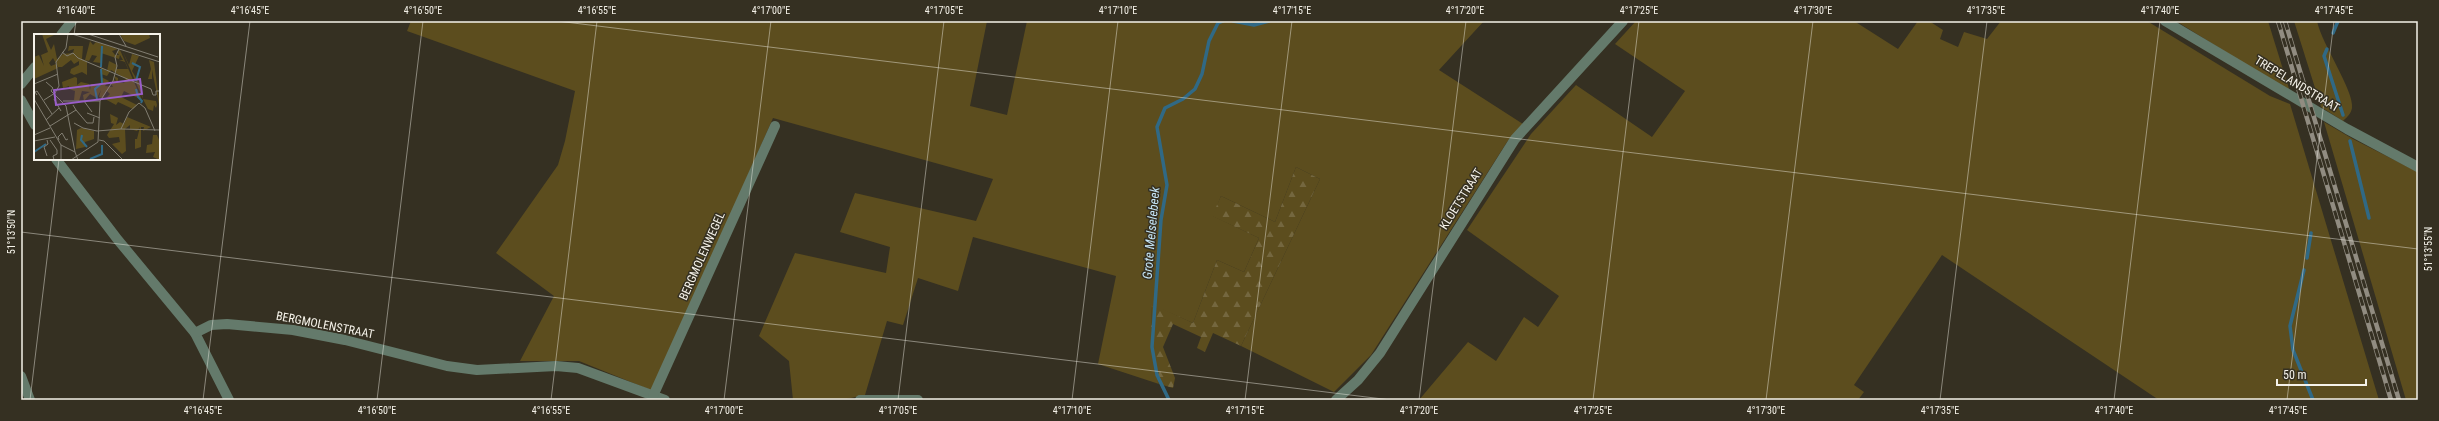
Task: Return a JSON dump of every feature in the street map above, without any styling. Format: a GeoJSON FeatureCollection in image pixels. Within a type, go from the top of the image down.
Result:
{"type":"FeatureCollection","features":[{"type":"Feature","properties":{"kind":"street"},"geometry":{"type":"LineString","coordinates":[[62,34],[72,21]]}},
{"type":"Feature","properties":{"kind":"street","name":"KLOETSTRAAT"},"geometry":{"type":"LineString","coordinates":[[1336,400],[1358,380],[1380,353],[1515,139],[1623,21]]}},
{"type":"Feature","properties":{"kind":"street","name":"TREPELANDSTRAAT"},"geometry":{"type":"LineString","coordinates":[[2165,21],[2347,129],[2418,166]]}},
{"type":"Feature","properties":{"kind":"street"},"geometry":{"type":"LineString","coordinates":[[21,84],[34,68]]}},
{"type":"Feature","properties":{"kind":"street"},"geometry":{"type":"LineString","coordinates":[[21,100],[34,123]]}},
{"type":"Feature","properties":{"kind":"street","name":"BERGMOLENWEGEL"},"geometry":{"type":"LineString","coordinates":[[652,396],[775,126]]}},
{"type":"Feature","properties":{"kind":"street"},"geometry":{"type":"LineString","coordinates":[[57,160],[67,176],[113,234],[195,332],[229,400]]}},
{"type":"Feature","properties":{"kind":"street","name":"BERGMOLENSTRAAT"},"geometry":{"type":"LineString","coordinates":[[195,332],[211,325],[227,324],[293,330],[330,337],[447,366],[477,370],[556,366],[578,368],[666,400]]}},
{"type":"Feature","properties":{"kind":"street"},"geometry":{"type":"LineString","coordinates":[[21,376],[30,400]]}},
{"type":"Feature","properties":{"kind":"street"},"geometry":{"type":"LineString","coordinates":[[860,400],[918,400]]}},
{"type":"Feature","properties":{"kind":"green space"},"geometry":{"type":"Polygon","coordinates":[[[411,21],[987,21],[970,106],[1007,115],[1027,21],[1484,21],[1439,70],[1523,124],[1507,142],[1371,355],[1334,392],[1241,346],[1320,179],[1296,167],[1275,222],[1221,196],[1213,216],[1259,238],[1244,272],[1217,260],[1193,323],[1152,305],[1152,355],[1159,384],[1098,364],[1116,276],[973,237],[958,291],[918,278],[903,325],[887,321],[865,395],[842,400],[793,400],[789,361],[759,336],[795,253],[886,273],[890,247],[840,232],[855,193],[976,221],[993,179],[773,118],[653,391],[579,361],[520,361],[554,296],[496,253],[558,165],[565,141],[575,91],[407,31],[411,21]]]}},
{"type":"Feature","properties":{"kind":"green space"},"geometry":{"type":"Polygon","coordinates":[[[1636,21],[1854,21],[1898,49],[1918,21],[1929,21],[1943,30],[1940,39],[1958,47],[1964,32],[1987,39],[2001,21],[2147,21],[2270,96],[2290,104],[2379,400],[2159,400],[1942,255],[1854,385],[1864,392],[1858,400],[1419,400],[1468,342],[1496,361],[1524,317],[1538,327],[1559,296],[1467,230],[1531,134],[1576,85],[1652,137],[1685,91],[1615,44],[1636,21]]]}},
{"type":"Feature","properties":{"kind":"green space"},"geometry":{"type":"Polygon","coordinates":[[[2176,21],[2268,21],[2290,92],[2176,21]]]}},
{"type":"Feature","properties":{"kind":"green space"},"geometry":{"type":"Polygon","coordinates":[[[2294,21],[2317,21],[2351,100],[2352,108],[2349,115],[2343,121],[2321,107],[2294,21]]]}},
{"type":"Feature","properties":{"kind":"green space"},"geometry":{"type":"Polygon","coordinates":[[[2324,122],[2353,139],[2418,172],[2418,400],[2406,400],[2324,122]]]}},
{"type":"Feature","properties":{"kind":"green space"},"geometry":{"type":"Polygon","coordinates":[[[1296,167],[1320,179],[1241,346],[1213,333],[1205,352],[1197,348],[1201,337],[1173,324],[1163,347],[1175,378],[1173,388],[1159,384],[1152,355],[1152,304],[1193,323],[1217,260],[1244,272],[1259,238],[1212,216],[1221,196],[1275,222],[1296,167]]]}},
{"type":"Feature","properties":{"kind":"waterway","name":"Grote Melselebeek"},"geometry":{"type":"LineString","coordinates":[[1169,400],[1157,375],[1152,347],[1161,220],[1167,185],[1157,127],[1165,108],[1183,99],[1195,89],[1202,74],[1209,41],[1218,23],[1223,21]]}},
{"type":"Feature","properties":{"kind":"waterway","name":"Grote Melselebeek"},"geometry":{"type":"LineString","coordinates":[[1233,21],[1254,25],[1269,21]]}},
{"type":"Feature","properties":{"kind":"waterway"},"geometry":{"type":"LineString","coordinates":[[2333,33],[2338,21]]}},
{"type":"Feature","properties":{"kind":"waterway"},"geometry":{"type":"LineString","coordinates":[[2327,49],[2324,56],[2343,115]]}},
{"type":"Feature","properties":{"kind":"waterway"},"geometry":{"type":"LineString","coordinates":[[2350,141],[2369,218]]}},
{"type":"Feature","properties":{"kind":"waterway"},"geometry":{"type":"LineString","coordinates":[[2307,258],[2311,233]]}},
{"type":"Feature","properties":{"kind":"waterway"},"geometry":{"type":"LineString","coordinates":[[2304,270],[2290,326],[2293,350],[2313,400]]}},
{"type":"Feature","properties":{"kind":"railway"},"geometry":{"type":"LineString","coordinates":[[2278,21],[2391,400]]}},
{"type":"Feature","properties":{"kind":"railway"},"geometry":{"type":"LineString","coordinates":[[2285,21],[2399,400]]}}]}
